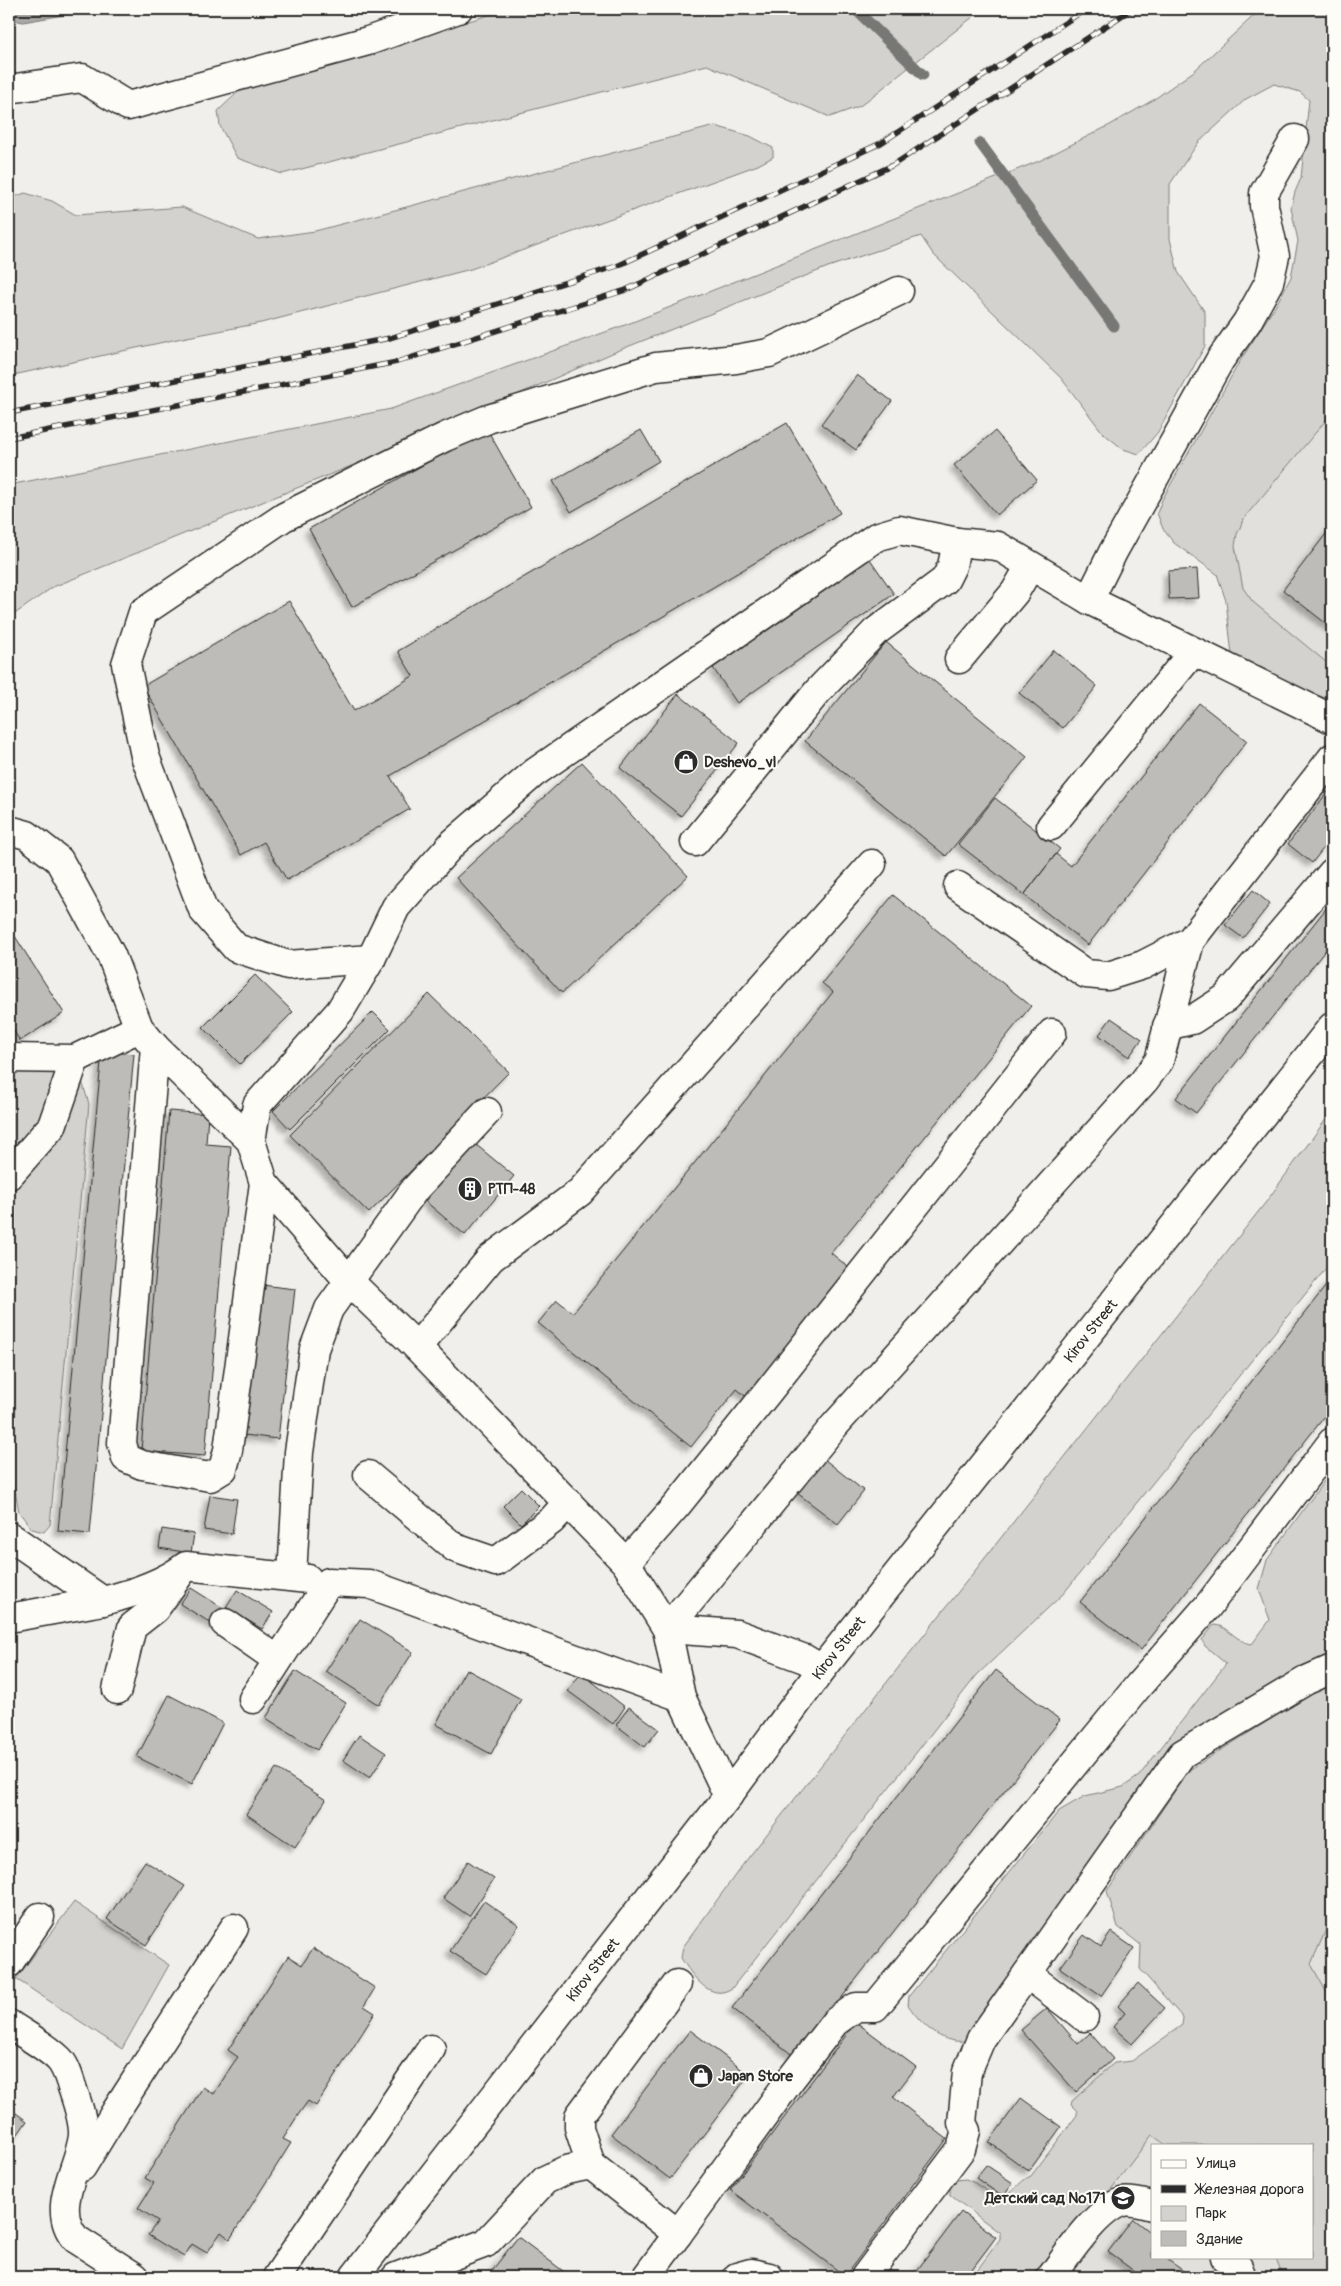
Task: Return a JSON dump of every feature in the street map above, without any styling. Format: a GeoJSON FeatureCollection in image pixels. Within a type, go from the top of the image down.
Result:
{"type":"FeatureCollection","features":[{"type":"Feature","properties":{"kind":"street"},"geometry":{"type":"LineString","coordinates":[[9,89],[82,78],[128,106],[368,40],[458,9]]}},
{"type":"Feature","properties":{"kind":"street"},"geometry":{"type":"LineString","coordinates":[[1089,600],[1113,552],[1220,360],[1247,322],[1269,282],[1275,256],[1264,206],[1264,193],[1296,139]]}},
{"type":"Feature","properties":{"kind":"street"},"geometry":{"type":"LineString","coordinates":[[372,959],[288,965],[236,948],[203,910],[145,756],[126,664],[143,612],[284,518],[479,423],[656,367],[736,359],[769,353],[900,291]]}},
{"type":"Feature","properties":{"kind":"street"},"geometry":{"type":"LineString","coordinates":[[728,1796],[681,1697],[668,1629],[626,1563],[418,1347],[348,1280],[264,1183],[251,1141],[257,1105],[340,1012],[372,959],[396,907],[453,843],[534,773],[876,537],[899,530],[957,542],[998,546],[1089,600],[1332,719]]}},
{"type":"Feature","properties":{"kind":"street"},"geometry":{"type":"LineString","coordinates":[[695,842],[818,691],[875,632],[944,580],[952,566],[957,542]]}},
{"type":"Feature","properties":{"kind":"street"},"geometry":{"type":"LineString","coordinates":[[959,659],[1015,592],[1030,566]]}},
{"type":"Feature","properties":{"kind":"street"},"geometry":{"type":"LineString","coordinates":[[1051,826],[1194,652]]}},
{"type":"Feature","properties":{"kind":"street"},"geometry":{"type":"LineString","coordinates":[[668,1629],[835,1425],[1144,1081],[1159,1060],[1190,941],[1332,758]]}},
{"type":"Feature","properties":{"kind":"street"},"geometry":{"type":"LineString","coordinates":[[9,830],[27,835],[59,860],[111,954],[147,1038],[251,1141]]}},
{"type":"Feature","properties":{"kind":"street"},"geometry":{"type":"LineString","coordinates":[[418,1347],[492,1258],[580,1192],[872,864]]}},
{"type":"Feature","properties":{"kind":"street"},"geometry":{"type":"LineString","coordinates":[[1168,1026],[1192,1020],[1226,998],[1332,873]]}},
{"type":"Feature","properties":{"kind":"street"},"geometry":{"type":"LineString","coordinates":[[958,886],[1086,974],[1108,976],[1143,965],[1190,941]]}},
{"type":"Feature","properties":{"kind":"street","name":"Kirov Street"},"geometry":{"type":"LineString","coordinates":[[354,2277],[728,1796],[822,1670],[1332,1028]]}},
{"type":"Feature","properties":{"kind":"street"},"geometry":{"type":"LineString","coordinates":[[626,1563],[731,1438],[1052,1032]]}},
{"type":"Feature","properties":{"kind":"street"},"geometry":{"type":"LineString","coordinates":[[9,1058],[74,1059],[147,1038]]}},
{"type":"Feature","properties":{"kind":"street"},"geometry":{"type":"LineString","coordinates":[[147,1038],[122,1443],[126,1458],[142,1465],[210,1477],[223,1468],[228,1450],[264,1183]]}},
{"type":"Feature","properties":{"kind":"street"},"geometry":{"type":"LineString","coordinates":[[9,1175],[52,1126],[74,1059]]}},
{"type":"Feature","properties":{"kind":"street"},"geometry":{"type":"LineString","coordinates":[[292,1576],[299,1452],[314,1349],[329,1309],[415,1189],[487,1112]]}},
{"type":"Feature","properties":{"kind":"street"},"geometry":{"type":"LineString","coordinates":[[646,2277],[835,2022],[856,2008],[875,2007],[1138,1685],[1208,1606],[1332,1442]]}},
{"type":"Feature","properties":{"kind":"street"},"geometry":{"type":"LineString","coordinates":[[368,1475],[455,1548],[496,1562],[552,1520],[568,1502]]}},
{"type":"Feature","properties":{"kind":"street"},"geometry":{"type":"LineString","coordinates":[[9,1536],[103,1602]]}},
{"type":"Feature","properties":{"kind":"street"},"geometry":{"type":"LineString","coordinates":[[9,1618],[103,1602],[133,1593],[178,1572],[186,1566],[292,1576],[329,1582],[369,1584],[681,1697]]}},
{"type":"Feature","properties":{"kind":"street"},"geometry":{"type":"LineString","coordinates":[[117,1690],[132,1627],[154,1608],[186,1566]]}},
{"type":"Feature","properties":{"kind":"street"},"geometry":{"type":"LineString","coordinates":[[253,1699],[329,1582]]}},
{"type":"Feature","properties":{"kind":"street"},"geometry":{"type":"LineString","coordinates":[[225,1623],[278,1660]]}},
{"type":"Feature","properties":{"kind":"street"},"geometry":{"type":"LineString","coordinates":[[668,1629],[737,1634],[805,1659],[822,1670]]}},
{"type":"Feature","properties":{"kind":"street"},"geometry":{"type":"LineString","coordinates":[[865,2277],[961,2149],[966,2131],[962,2123],[966,2072],[981,2039],[1182,1754],[1307,1680],[1332,1670]]}},
{"type":"Feature","properties":{"kind":"street"},"geometry":{"type":"LineString","coordinates":[[9,1963],[40,1917]]}},
{"type":"Feature","properties":{"kind":"street"},"geometry":{"type":"LineString","coordinates":[[66,2194],[116,2111],[234,1928]]}},
{"type":"Feature","properties":{"kind":"street"},"geometry":{"type":"LineString","coordinates":[[1027,1974],[1084,2017]]}},
{"type":"Feature","properties":{"kind":"street"},"geometry":{"type":"LineString","coordinates":[[677,1984],[579,2116],[578,2128],[591,2165],[678,2234]]}},
{"type":"Feature","properties":{"kind":"street"},"geometry":{"type":"LineString","coordinates":[[9,2024],[60,2060],[78,2105],[83,2136],[66,2194],[66,2217],[70,2233],[76,2239],[135,2277]]}},
{"type":"Feature","properties":{"kind":"street"},"geometry":{"type":"LineString","coordinates":[[277,2277],[431,2049]]}},
{"type":"Feature","properties":{"kind":"street"},"geometry":{"type":"LineString","coordinates":[[70,2082],[116,2111]]}},
{"type":"Feature","properties":{"kind":"street"},"geometry":{"type":"LineString","coordinates":[[396,2277],[486,2243],[545,2180],[566,2170],[591,2165]]}},
{"type":"Feature","properties":{"kind":"street"},"geometry":{"type":"LineString","coordinates":[[1051,2277],[1095,2220],[1122,2202],[1142,2203],[1151,2206]]}},
{"type":"Feature","properties":{"kind":"street"},"geometry":{"type":"LineString","coordinates":[[1226,2258],[1238,2267],[1242,2277]]}},
{"type":"Feature","properties":{"kind":"street"},"geometry":{"type":"LineString","coordinates":[[737,2277],[751,2273],[769,2277]]}},
{"type":"Feature","properties":{"kind":"shaded area"},"geometry":{"type":"Polygon","coordinates":[[[9,9],[99,9],[23,22],[9,19],[9,9]]]}},
{"type":"Feature","properties":{"kind":"shaded area"},"geometry":{"type":"Polygon","coordinates":[[[1332,162],[1332,677],[1226,597],[1224,570],[1332,162]]]}},
{"type":"Feature","properties":{"kind":"shaded area"},"geometry":{"type":"Polygon","coordinates":[[[1332,1863],[1332,2005],[1314,1973],[1302,1903],[1332,1863]]]}},
{"type":"Feature","properties":{"kind":"shaded area","name":"Детский сад №171"},"geometry":{"type":"Polygon","coordinates":[[[1144,2129],[1164,2144],[1151,2144],[1151,2258],[1314,2258],[1332,2265],[1332,2277],[1035,2277],[1144,2129]]]}},
{"type":"Feature","properties":{"kind":"green space"},"geometry":{"type":"Polygon","coordinates":[[[508,9],[983,9],[860,106],[830,117],[707,65],[282,174],[237,158],[220,126],[218,111],[238,92],[508,9]]]}},
{"type":"Feature","properties":{"kind":"green space"},"geometry":{"type":"Polygon","coordinates":[[[1261,9],[1332,9],[1332,413],[1245,517],[1237,534],[1235,546],[1243,588],[1253,602],[1332,667],[1332,700],[1242,665],[1232,655],[1226,601],[1217,574],[1174,543],[1163,529],[1157,513],[1162,500],[1240,361],[1276,305],[1291,277],[1298,241],[1291,208],[1301,178],[1309,100],[1300,92],[1274,84],[1246,99],[1198,143],[1170,184],[1170,239],[1178,272],[1205,312],[1205,346],[1158,432],[1139,454],[1123,449],[1103,433],[1061,378],[933,254],[921,236],[828,267],[617,351],[398,447],[53,587],[9,618],[9,485],[391,409],[625,325],[1039,161],[1110,125],[1153,100],[1194,71],[1261,9]]]}},
{"type":"Feature","properties":{"kind":"green space"},"geometry":{"type":"Polygon","coordinates":[[[715,126],[750,136],[773,148],[773,157],[758,165],[471,269],[261,323],[182,338],[9,376],[9,199],[25,193],[52,201],[76,215],[182,207],[258,239],[315,231],[715,126]]]}},
{"type":"Feature","properties":{"kind":"green space"},"geometry":{"type":"Polygon","coordinates":[[[9,1067],[64,1069],[82,1081],[89,1104],[50,1525],[44,1532],[32,1529],[19,1512],[9,1458],[9,1067]]]}},
{"type":"Feature","properties":{"kind":"green space"},"geometry":{"type":"Polygon","coordinates":[[[1332,1111],[1332,1261],[1063,1594],[977,1675],[732,1988],[724,1992],[716,1992],[702,1985],[681,1958],[683,1947],[741,1867],[1266,1202],[1332,1111]]]}},
{"type":"Feature","properties":{"kind":"green space"},"geometry":{"type":"Polygon","coordinates":[[[1332,1470],[1332,1658],[1177,1750],[970,2040],[951,2040],[934,2033],[908,2005],[909,1996],[1059,1811],[1085,1796],[1123,1787],[1139,1776],[1226,1664],[1205,1646],[1202,1640],[1214,1625],[1223,1628],[1246,1643],[1252,1644],[1270,1620],[1259,1589],[1267,1560],[1332,1470]]]}},
{"type":"Feature","properties":{"kind":"green space"},"geometry":{"type":"Polygon","coordinates":[[[1332,1684],[1332,1916],[1311,1964],[1332,2002],[1332,2277],[1283,2277],[1275,2258],[1314,2258],[1314,2144],[1165,2144],[1152,2135],[1045,2277],[972,2277],[1000,2239],[1000,2233],[950,2195],[950,2188],[956,2180],[966,2179],[1000,2200],[1005,2198],[1022,2181],[1031,2176],[1077,2115],[1077,2111],[1071,2105],[1072,2101],[1114,2063],[1132,2061],[1182,2025],[1183,2018],[1140,1969],[1141,1945],[1118,1927],[1107,1891],[1189,1770],[1316,1691],[1332,1684]]]}},
{"type":"Feature","properties":{"kind":"green space"},"geometry":{"type":"Polygon","coordinates":[[[74,1902],[169,1965],[122,2049],[16,1979],[74,1902]]]}},
{"type":"Feature","properties":{"kind":"building"},"geometry":{"type":"Polygon","coordinates":[[[857,375],[892,401],[856,450],[821,424],[857,375]]]}},
{"type":"Feature","properties":{"kind":"building"},"geometry":{"type":"Polygon","coordinates":[[[787,423],[840,513],[390,776],[410,809],[287,880],[264,842],[241,855],[143,686],[289,601],[354,711],[413,676],[398,651],[787,423]]]}},
{"type":"Feature","properties":{"kind":"building"},"geometry":{"type":"Polygon","coordinates":[[[487,429],[531,507],[352,607],[309,529],[487,429]]]}},
{"type":"Feature","properties":{"kind":"building"},"geometry":{"type":"Polygon","coordinates":[[[641,430],[659,461],[571,512],[553,481],[641,430]]]}},
{"type":"Feature","properties":{"kind":"building"},"geometry":{"type":"Polygon","coordinates":[[[995,431],[1037,480],[997,515],[954,465],[995,431]]]}},
{"type":"Feature","properties":{"kind":"building"},"geometry":{"type":"Polygon","coordinates":[[[1332,526],[1332,628],[1283,590],[1332,526]]]}},
{"type":"Feature","properties":{"kind":"building"},"geometry":{"type":"Polygon","coordinates":[[[870,559],[894,594],[737,703],[713,668],[870,559]]]}},
{"type":"Feature","properties":{"kind":"building"},"geometry":{"type":"Polygon","coordinates":[[[1197,569],[1199,598],[1169,599],[1168,571],[1197,569]]]}},
{"type":"Feature","properties":{"kind":"building"},"geometry":{"type":"Polygon","coordinates":[[[886,642],[1027,757],[946,856],[805,741],[886,642]]]}},
{"type":"Feature","properties":{"kind":"building"},"geometry":{"type":"Polygon","coordinates":[[[1054,650],[1097,686],[1063,728],[1019,693],[1054,650]]]}},
{"type":"Feature","properties":{"kind":"building"},"geometry":{"type":"Polygon","coordinates":[[[678,694],[739,743],[681,816],[620,768],[678,694]]]}},
{"type":"Feature","properties":{"kind":"building"},"geometry":{"type":"Polygon","coordinates":[[[1199,703],[1247,741],[1088,945],[1024,895],[1056,854],[1071,866],[1199,703]]]}},
{"type":"Feature","properties":{"kind":"building"},"geometry":{"type":"Polygon","coordinates":[[[582,762],[688,876],[562,993],[456,878],[582,762]]]}},
{"type":"Feature","properties":{"kind":"building"},"geometry":{"type":"Polygon","coordinates":[[[1332,786],[1332,837],[1312,863],[1288,844],[1332,786]]]}},
{"type":"Feature","properties":{"kind":"building"},"geometry":{"type":"Polygon","coordinates":[[[995,798],[1060,849],[1024,895],[958,844],[995,798]]]}},
{"type":"Feature","properties":{"kind":"building"},"geometry":{"type":"Polygon","coordinates":[[[1253,890],[1270,904],[1243,938],[1225,925],[1253,890]]]}},
{"type":"Feature","properties":{"kind":"building"},"geometry":{"type":"Polygon","coordinates":[[[893,895],[1031,1006],[831,1253],[853,1271],[749,1399],[737,1389],[691,1447],[538,1323],[557,1300],[573,1313],[833,992],[822,983],[893,895]]]}},
{"type":"Feature","properties":{"kind":"building"},"geometry":{"type":"Polygon","coordinates":[[[1332,901],[1332,942],[1196,1113],[1176,1098],[1332,901]]]}},
{"type":"Feature","properties":{"kind":"building"},"geometry":{"type":"Polygon","coordinates":[[[11,930],[64,1013],[20,1041],[9,1023],[9,982],[11,981],[9,978],[9,932],[11,930]]]}},
{"type":"Feature","properties":{"kind":"building"},"geometry":{"type":"Polygon","coordinates":[[[255,975],[293,1012],[240,1064],[203,1027],[255,975]]]}},
{"type":"Feature","properties":{"kind":"building"},"geometry":{"type":"Polygon","coordinates":[[[429,994],[509,1072],[369,1213],[290,1135],[429,994]]]}},
{"type":"Feature","properties":{"kind":"building"},"geometry":{"type":"Polygon","coordinates":[[[373,1012],[390,1029],[290,1129],[273,1111],[373,1012]]]}},
{"type":"Feature","properties":{"kind":"building"},"geometry":{"type":"Polygon","coordinates":[[[1111,1018],[1142,1039],[1129,1057],[1099,1035],[1111,1018]]]}},
{"type":"Feature","properties":{"kind":"building"},"geometry":{"type":"Polygon","coordinates":[[[102,1051],[134,1054],[90,1534],[58,1531],[102,1051]]]}},
{"type":"Feature","properties":{"kind":"building"},"geometry":{"type":"Polygon","coordinates":[[[169,1111],[208,1114],[206,1144],[231,1146],[205,1456],[141,1451],[169,1111]]]}},
{"type":"Feature","properties":{"kind":"building","name":"РТП-48"},"geometry":{"type":"Polygon","coordinates":[[[474,1143],[514,1176],[465,1235],[425,1201],[474,1143]]]}},
{"type":"Feature","properties":{"kind":"building"},"geometry":{"type":"Polygon","coordinates":[[[1332,1278],[1332,1407],[1141,1650],[1080,1602],[1332,1278]]]}},
{"type":"Feature","properties":{"kind":"building"},"geometry":{"type":"Polygon","coordinates":[[[262,1285],[295,1289],[278,1439],[244,1435],[262,1285]]]}},
{"type":"Feature","properties":{"kind":"building"},"geometry":{"type":"Polygon","coordinates":[[[824,1459],[864,1491],[838,1524],[797,1493],[824,1459]]]}},
{"type":"Feature","properties":{"kind":"building"},"geometry":{"type":"Polygon","coordinates":[[[521,1488],[539,1506],[521,1524],[503,1506],[521,1488]]]}},
{"type":"Feature","properties":{"kind":"building"},"geometry":{"type":"Polygon","coordinates":[[[210,1495],[237,1499],[232,1534],[204,1530],[210,1495]]]}},
{"type":"Feature","properties":{"kind":"building"},"geometry":{"type":"Polygon","coordinates":[[[162,1529],[194,1534],[191,1553],[159,1548],[162,1529]]]}},
{"type":"Feature","properties":{"kind":"building"},"geometry":{"type":"Polygon","coordinates":[[[191,1588],[226,1610],[216,1626],[180,1604],[191,1588]]]}},
{"type":"Feature","properties":{"kind":"building"},"geometry":{"type":"Polygon","coordinates":[[[237,1590],[273,1612],[262,1629],[226,1607],[237,1590]]]}},
{"type":"Feature","properties":{"kind":"building"},"geometry":{"type":"Polygon","coordinates":[[[360,1619],[413,1652],[379,1705],[326,1671],[360,1619]]]}},
{"type":"Feature","properties":{"kind":"building"},"geometry":{"type":"Polygon","coordinates":[[[466,1669],[521,1699],[491,1754],[436,1724],[466,1669]]]}},
{"type":"Feature","properties":{"kind":"building"},"geometry":{"type":"Polygon","coordinates":[[[996,1670],[1060,1720],[795,2057],[732,2008],[996,1670]]]}},
{"type":"Feature","properties":{"kind":"building"},"geometry":{"type":"Polygon","coordinates":[[[295,1671],[346,1703],[317,1750],[266,1718],[295,1671]]]}},
{"type":"Feature","properties":{"kind":"building"},"geometry":{"type":"Polygon","coordinates":[[[581,1673],[625,1707],[613,1724],[568,1691],[581,1673]]]}},
{"type":"Feature","properties":{"kind":"building"},"geometry":{"type":"Polygon","coordinates":[[[169,1695],[223,1723],[192,1784],[137,1757],[169,1695]]]}},
{"type":"Feature","properties":{"kind":"building"},"geometry":{"type":"Polygon","coordinates":[[[629,1707],[659,1729],[645,1747],[616,1725],[629,1707]]]}},
{"type":"Feature","properties":{"kind":"building"},"geometry":{"type":"Polygon","coordinates":[[[359,1735],[386,1753],[370,1778],[343,1760],[359,1735]]]}},
{"type":"Feature","properties":{"kind":"building"},"geometry":{"type":"Polygon","coordinates":[[[276,1768],[326,1800],[295,1847],[246,1814],[276,1768]]]}},
{"type":"Feature","properties":{"kind":"building"},"geometry":{"type":"Polygon","coordinates":[[[145,1861],[185,1886],[146,1945],[107,1919],[145,1861]]]}},
{"type":"Feature","properties":{"kind":"building"},"geometry":{"type":"Polygon","coordinates":[[[468,1861],[494,1879],[469,1916],[443,1898],[468,1861]]]}},
{"type":"Feature","properties":{"kind":"building"},"geometry":{"type":"Polygon","coordinates":[[[484,1901],[519,1925],[486,1974],[450,1951],[484,1901]]]}},
{"type":"Feature","properties":{"kind":"building"},"geometry":{"type":"Polygon","coordinates":[[[1111,1932],[1134,1948],[1101,1996],[1060,1968],[1084,1935],[1101,1947],[1111,1932]]]}},
{"type":"Feature","properties":{"kind":"building"},"geometry":{"type":"Polygon","coordinates":[[[313,1948],[375,1988],[364,2006],[375,2013],[316,2106],[308,2101],[298,2115],[283,2139],[291,2143],[230,2239],[221,2232],[207,2253],[192,2244],[184,2257],[148,2235],[158,2221],[138,2208],[154,2183],[145,2178],[203,2087],[214,2094],[238,2057],[228,2050],[288,1956],[302,1965],[313,1948]]]}},
{"type":"Feature","properties":{"kind":"building"},"geometry":{"type":"Polygon","coordinates":[[[1138,1983],[1165,2008],[1132,2044],[1113,2027],[1125,2013],[1118,2006],[1138,1983]]]}},
{"type":"Feature","properties":{"kind":"building"},"geometry":{"type":"Polygon","coordinates":[[[1047,2008],[1078,2044],[1090,2033],[1113,2059],[1076,2092],[1021,2030],[1047,2008]]]}},
{"type":"Feature","properties":{"kind":"building"},"geometry":{"type":"Polygon","coordinates":[[[856,2022],[916,2067],[893,2097],[947,2139],[845,2276],[730,2190],[856,2022]]]}},
{"type":"Feature","properties":{"kind":"building"},"geometry":{"type":"Polygon","coordinates":[[[690,2030],[749,2075],[670,2179],[611,2134],[690,2030]]]}},
{"type":"Feature","properties":{"kind":"building"},"geometry":{"type":"Polygon","coordinates":[[[1021,2098],[1061,2127],[1029,2171],[989,2142],[1021,2098]]]}},
{"type":"Feature","properties":{"kind":"building"},"geometry":{"type":"Polygon","coordinates":[[[9,2108],[27,2121],[9,2147],[9,2108]]]}},
{"type":"Feature","properties":{"kind":"building"},"geometry":{"type":"Polygon","coordinates":[[[986,2165],[1013,2183],[1003,2197],[976,2178],[986,2165]]]}},
{"type":"Feature","properties":{"kind":"building"},"geometry":{"type":"Polygon","coordinates":[[[961,2212],[996,2237],[966,2277],[912,2277],[961,2212]]]}},
{"type":"Feature","properties":{"kind":"building"},"geometry":{"type":"Polygon","coordinates":[[[1133,2219],[1151,2233],[1151,2258],[1169,2258],[1168,2260],[1192,2277],[1129,2277],[1134,2271],[1108,2252],[1133,2219]]]}},
{"type":"Feature","properties":{"kind":"building"},"geometry":{"type":"Polygon","coordinates":[[[518,2237],[571,2277],[487,2277],[518,2237]]]}},
{"type":"Feature","properties":{"kind":"waterway"},"geometry":{"type":"LineString","coordinates":[[855,9],[923,75]]}},
{"type":"Feature","properties":{"kind":"waterway"},"geometry":{"type":"LineString","coordinates":[[980,143],[1114,326]]}},
{"type":"Feature","properties":{"kind":"railway"},"geometry":{"type":"LineString","coordinates":[[9,413],[390,338],[617,266],[881,143],[1086,9]]}},
{"type":"Feature","properties":{"kind":"railway"},"geometry":{"type":"LineString","coordinates":[[9,438],[397,362],[626,290],[893,165],[1132,9]]}},
{"type":"Feature","properties":{"kind":"place","name":"Deshevo_vl"},"geometry":{"type":"Point","coordinates":[686,762]}},
{"type":"Feature","properties":{"kind":"place","name":"РТП-48"},"geometry":{"type":"Point","coordinates":[470,1189]}},
{"type":"Feature","properties":{"kind":"place","name":"Japan Store"},"geometry":{"type":"Point","coordinates":[701,2076]}},
{"type":"Feature","properties":{"kind":"place","name":"Детский сад №171"},"geometry":{"type":"Point","coordinates":[1123,2198]}}]}
